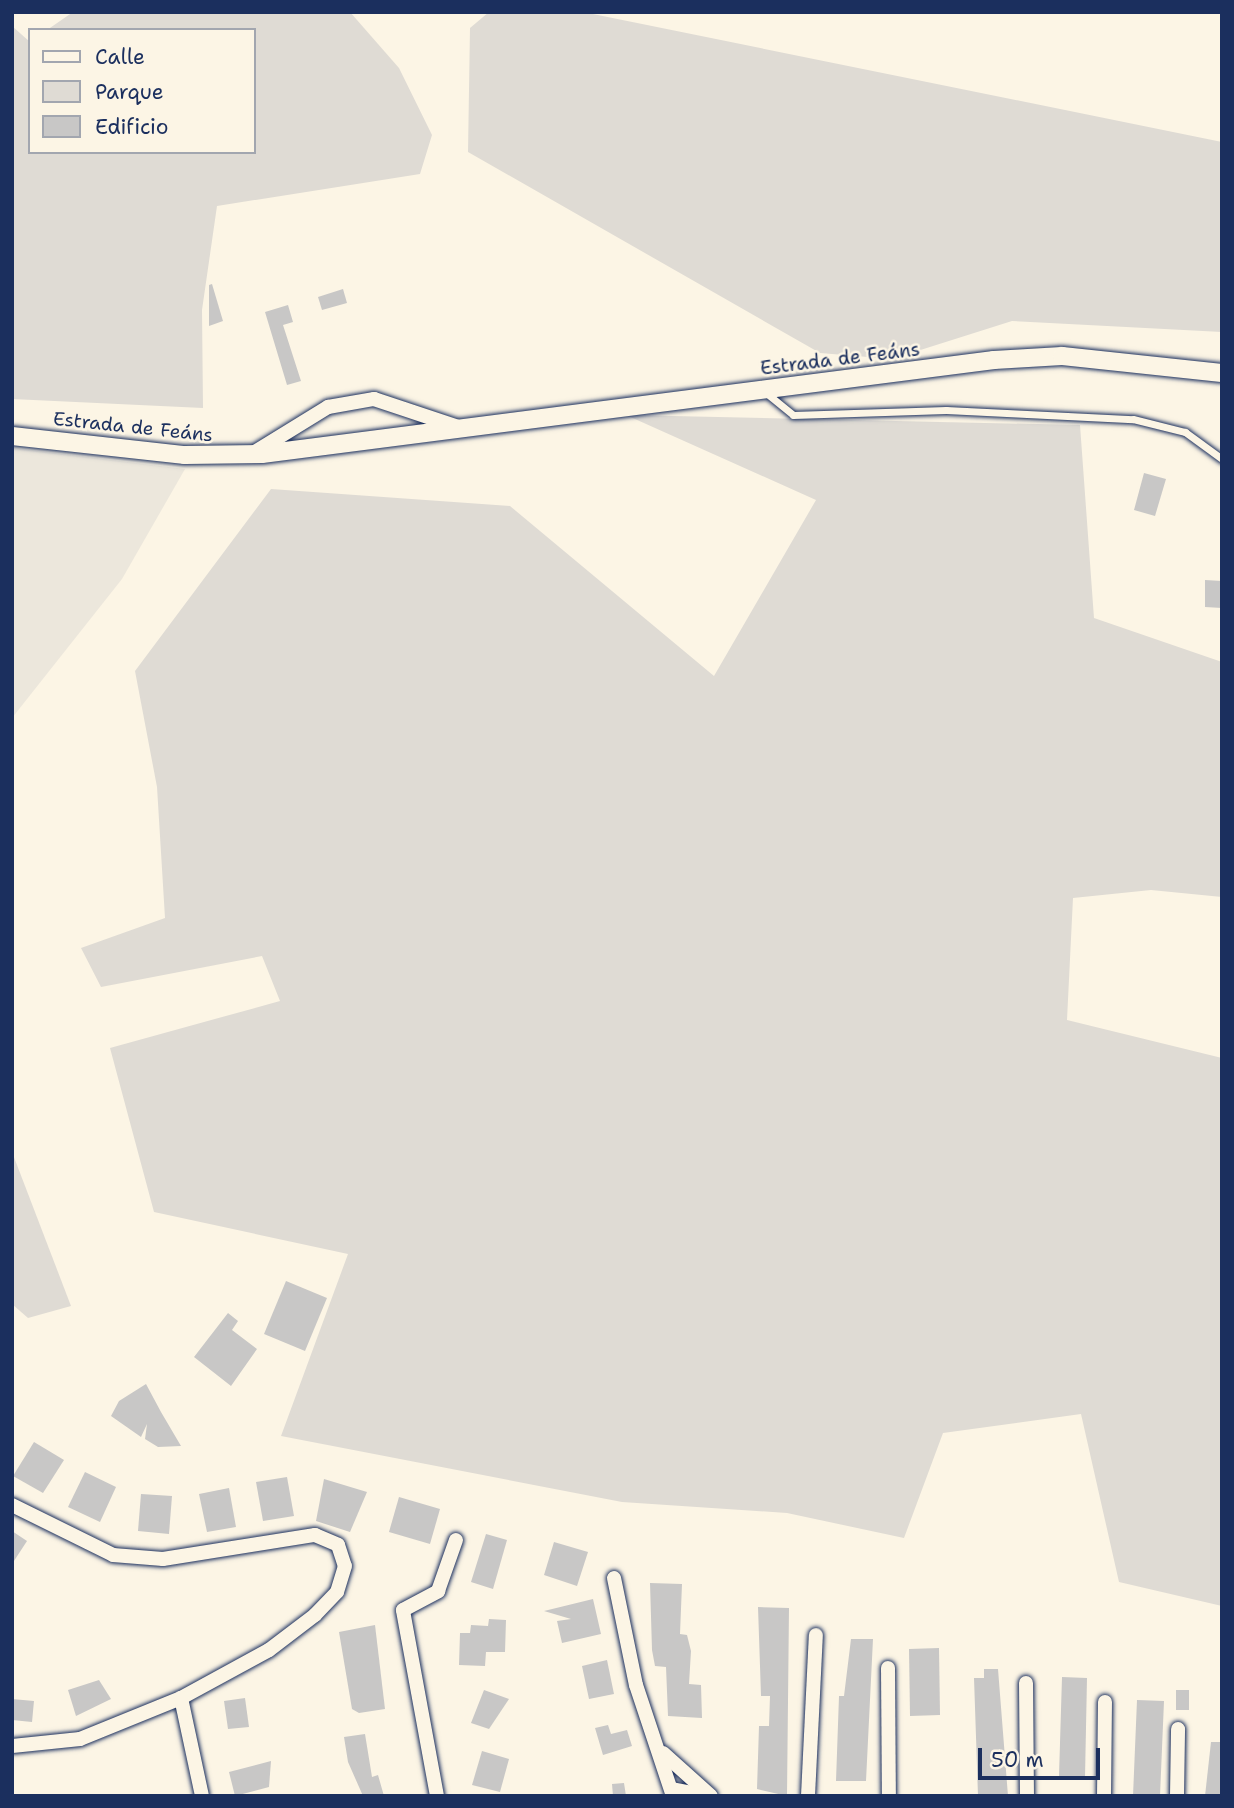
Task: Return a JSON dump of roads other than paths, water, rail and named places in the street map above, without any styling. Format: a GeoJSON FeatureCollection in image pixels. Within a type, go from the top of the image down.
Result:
{"type":"FeatureCollection","features":[{"type":"Feature","properties":{"kind":"street","name":"Estrada de Feáns"},"geometry":{"type":"LineString","coordinates":[[12,436],[185,455],[250,455],[763,390],[1062,356],[1222,373]]}},
{"type":"Feature","properties":{"kind":"street","name":"Estrada de Feáns"},"geometry":{"type":"LineString","coordinates":[[250,455],[316,412],[374,399],[464,429]]}},
{"type":"Feature","properties":{"kind":"street"},"geometry":{"type":"LineString","coordinates":[[12,1506],[113,1555],[163,1559],[315,1535],[338,1545],[344,1579],[315,1615],[269,1650],[181,1698],[80,1739],[12,1746]]}},
{"type":"Feature","properties":{"kind":"street"},"geometry":{"type":"LineString","coordinates":[[437,1796],[402,1610],[438,1591],[456,1540]]}},
{"type":"Feature","properties":{"kind":"street"},"geometry":{"type":"LineString","coordinates":[[614,1578],[636,1685],[673,1792],[709,1796]]}},
{"type":"Feature","properties":{"kind":"street"},"geometry":{"type":"LineString","coordinates":[[808,1796],[816,1635]]}},
{"type":"Feature","properties":{"kind":"street"},"geometry":{"type":"LineString","coordinates":[[888,1668],[889,1796]]}},
{"type":"Feature","properties":{"kind":"street"},"geometry":{"type":"LineString","coordinates":[[1026,1683],[1027,1796]]}},
{"type":"Feature","properties":{"kind":"street"},"geometry":{"type":"LineString","coordinates":[[181,1698],[202,1796]]}},
{"type":"Feature","properties":{"kind":"street"},"geometry":{"type":"LineString","coordinates":[[1104,1796],[1105,1702]]}},
{"type":"Feature","properties":{"kind":"street"},"geometry":{"type":"LineString","coordinates":[[1177,1796],[1178,1729]]}},
{"type":"Feature","properties":{"kind":"street"},"geometry":{"type":"LineString","coordinates":[[659,1749],[709,1796]]}},
{"type":"Feature","properties":{"kind":"lane"},"geometry":{"type":"LineString","coordinates":[[763,390],[793,415],[946,410],[1133,419],[1185,432],[1222,459]]}}]}
